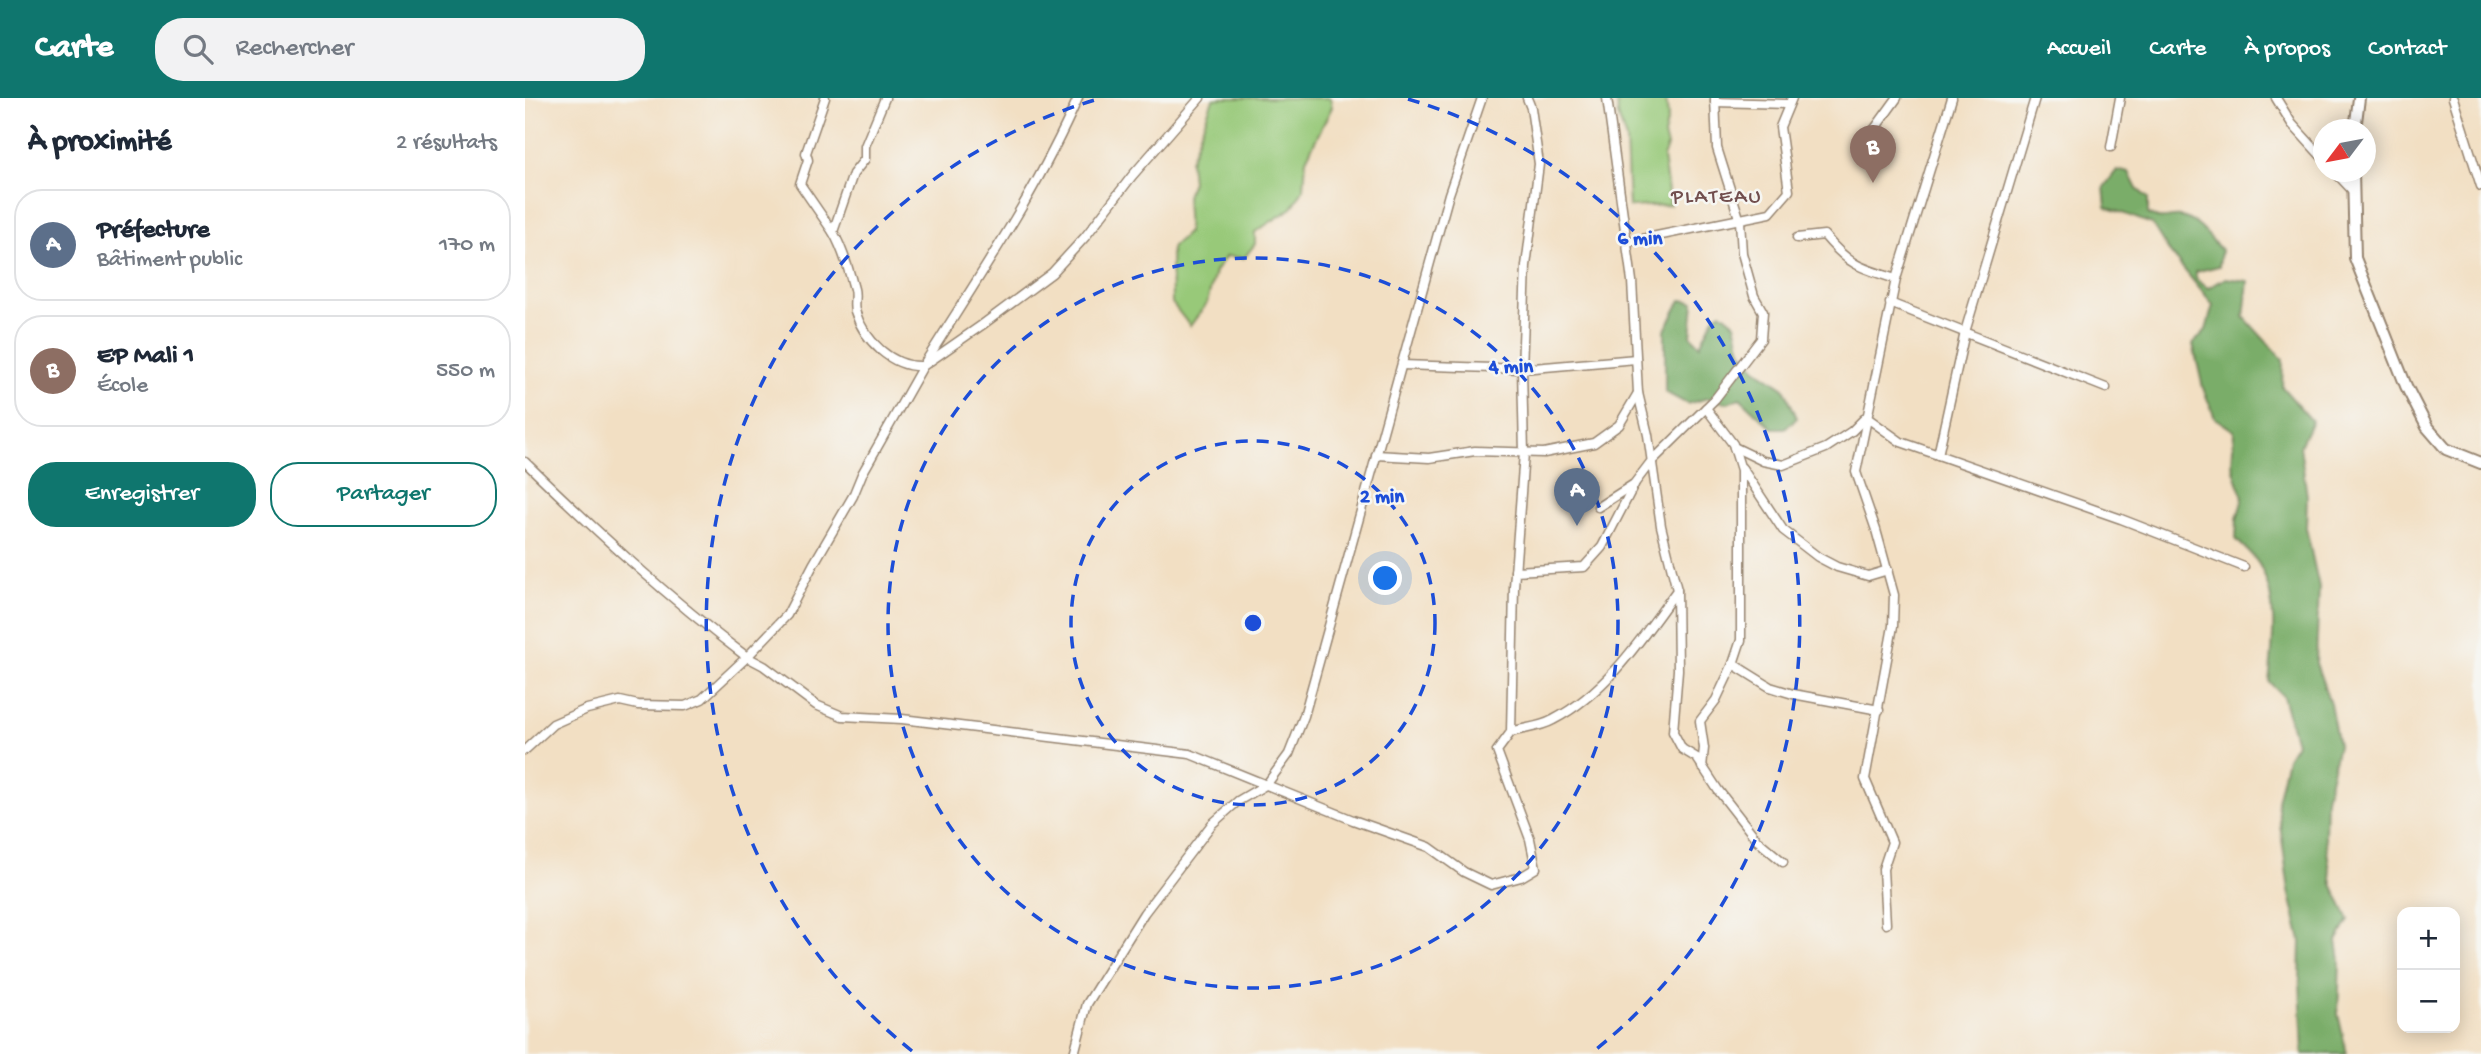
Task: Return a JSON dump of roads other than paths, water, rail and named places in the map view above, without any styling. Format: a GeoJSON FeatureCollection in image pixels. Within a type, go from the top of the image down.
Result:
{"type":"FeatureCollection","features":[{"type":"Feature","properties":{"kind":"street"},"geometry":{"type":"LineString","coordinates":[[825,98],[806,153],[808,160],[800,184],[840,244],[855,290],[855,309],[867,332],[884,355],[906,365],[923,366],[1052,272],[1085,237],[1132,176],[1200,98]]}},
{"type":"Feature","properties":{"kind":"street"},"geometry":{"type":"LineString","coordinates":[[833,232],[853,174],[865,159],[865,146],[885,98]]}},
{"type":"Feature","properties":{"kind":"street"},"geometry":{"type":"LineString","coordinates":[[525,750],[553,724],[587,709],[621,701],[638,705],[685,706],[702,699],[787,615],[923,366],[1060,139],[1078,98]]}},
{"type":"Feature","properties":{"kind":"street"},"geometry":{"type":"LineString","coordinates":[[1074,1054],[1087,1004],[1144,913],[1212,824],[1237,801],[1267,784],[1289,754],[1304,716],[1449,194],[1482,98]]}},
{"type":"Feature","properties":{"kind":"street"},"geometry":{"type":"LineString","coordinates":[[525,462],[591,526],[686,610],[747,657],[764,666],[817,705],[842,716],[902,719],[1190,754],[1353,820],[1429,847],[1464,872],[1491,885],[1521,877],[1536,868],[1530,839],[1497,751],[1511,732],[1515,571],[1524,453],[1522,369],[1526,265],[1539,164],[1531,108],[1527,98]]}},
{"type":"Feature","properties":{"kind":"street"},"geometry":{"type":"LineString","coordinates":[[1607,98],[1632,281],[1638,393],[1661,526],[1677,590],[1678,670],[1673,732],[1682,750],[1697,758],[1757,839],[1783,862]]}},
{"type":"Feature","properties":{"kind":"street"},"geometry":{"type":"LineString","coordinates":[[1866,141],[1896,98]]}},
{"type":"Feature","properties":{"kind":"street"},"geometry":{"type":"LineString","coordinates":[[1886,924],[1883,869],[1892,842],[1865,779],[1893,626],[1895,595],[1877,530],[1856,472],[1865,417],[1896,279],[1952,98]]}},
{"type":"Feature","properties":{"kind":"street"},"geometry":{"type":"LineString","coordinates":[[1938,455],[1965,332],[2035,98]]}},
{"type":"Feature","properties":{"kind":"street"},"geometry":{"type":"LineString","coordinates":[[2111,147],[2120,98]]}},
{"type":"Feature","properties":{"kind":"street"},"geometry":{"type":"LineString","coordinates":[[2276,98],[2292,124],[2313,147]]}},
{"type":"Feature","properties":{"kind":"street"},"geometry":{"type":"LineString","coordinates":[[2356,119],[2359,98]]}},
{"type":"Feature","properties":{"kind":"street"},"geometry":{"type":"LineString","coordinates":[[2453,98],[2481,186]]}},
{"type":"Feature","properties":{"kind":"street"},"geometry":{"type":"LineString","coordinates":[[1515,571],[1584,567],[1602,547],[1635,484],[1650,463],[1706,408],[1761,339],[1763,313],[1754,296],[1742,253],[1740,221],[1717,148],[1715,100],[1790,101],[1780,127],[1789,191],[1770,213],[1740,221],[1627,242]]}},
{"type":"Feature","properties":{"kind":"street"},"geometry":{"type":"LineString","coordinates":[[2344,182],[2352,190]]}},
{"type":"Feature","properties":{"kind":"street"},"geometry":{"type":"LineString","coordinates":[[2352,182],[2355,258],[2406,386],[2427,427],[2446,449],[2481,463]]}},
{"type":"Feature","properties":{"kind":"street"},"geometry":{"type":"LineString","coordinates":[[1797,238],[1824,235],[1842,256],[1864,269],[1896,279]]}},
{"type":"Feature","properties":{"kind":"street"},"geometry":{"type":"LineString","coordinates":[[1891,303],[2106,388]]}},
{"type":"Feature","properties":{"kind":"street"},"geometry":{"type":"LineString","coordinates":[[1402,365],[1522,369],[1636,359]]}},
{"type":"Feature","properties":{"kind":"street"},"geometry":{"type":"LineString","coordinates":[[1376,455],[1429,458],[1475,451],[1544,453],[1594,443],[1619,425],[1638,393]]}},
{"type":"Feature","properties":{"kind":"street"},"geometry":{"type":"LineString","coordinates":[[1702,767],[1704,748],[1700,721],[1716,700],[1741,640],[1739,462],[1734,447],[1706,408]]}},
{"type":"Feature","properties":{"kind":"street"},"geometry":{"type":"LineString","coordinates":[[1734,447],[1763,461],[1783,465],[1826,448],[1852,431],[1865,417]]}},
{"type":"Feature","properties":{"kind":"street"},"geometry":{"type":"LineString","coordinates":[[1865,417],[1901,442],[2121,519],[2244,567]]}},
{"type":"Feature","properties":{"kind":"street"},"geometry":{"type":"LineString","coordinates":[[1739,462],[1783,530],[1818,557],[1837,567],[1868,576],[1888,570]]}},
{"type":"Feature","properties":{"kind":"street"},"geometry":{"type":"LineString","coordinates":[[1598,507],[1635,484]]}},
{"type":"Feature","properties":{"kind":"street"},"geometry":{"type":"LineString","coordinates":[[1511,732],[1551,722],[1613,674],[1677,590]]}},
{"type":"Feature","properties":{"kind":"street"},"geometry":{"type":"LineString","coordinates":[[1733,664],[1770,687],[1793,694],[1879,710]]}},
{"type":"Feature","properties":{"kind":"place","name":"EP Mali 1"},"geometry":{"type":"Point","coordinates":[1873,183]}},
{"type":"Feature","properties":{"kind":"place","name":"Préfecture"},"geometry":{"type":"Point","coordinates":[1577,526]}},
{"type":"Feature","properties":{"kind":"district","name":"PLATEAU"},"geometry":{"type":"Point","coordinates":[1717,195]}}]}
